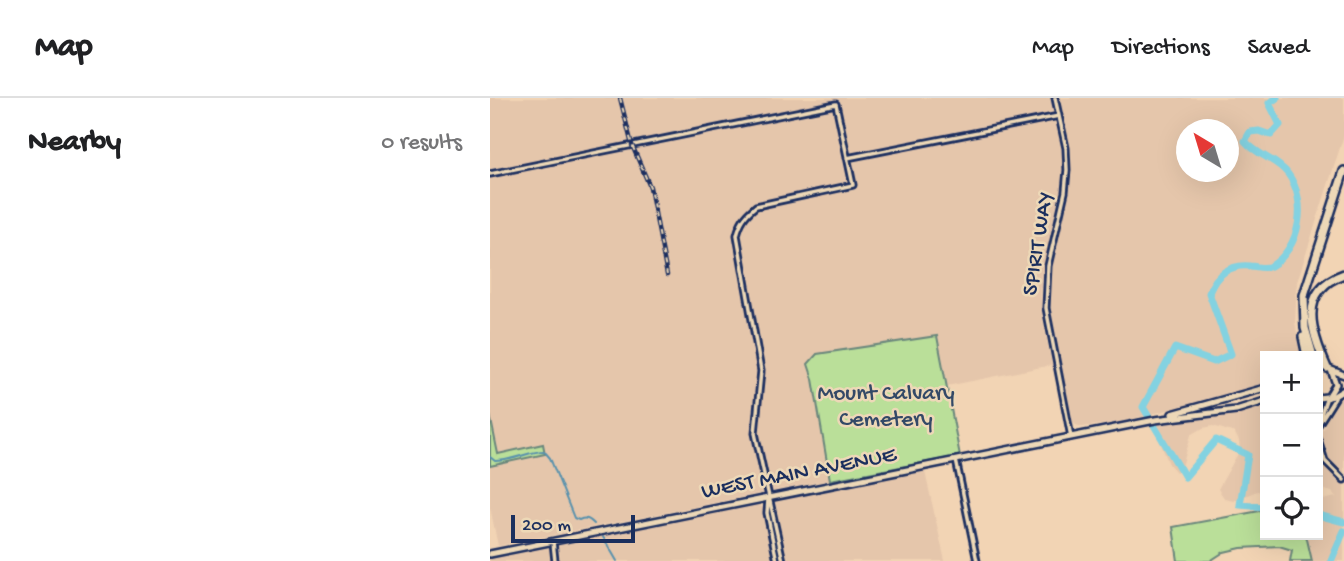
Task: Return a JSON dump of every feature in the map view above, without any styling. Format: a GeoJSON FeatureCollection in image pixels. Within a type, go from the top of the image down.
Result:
{"type":"FeatureCollection","features":[{"type":"Feature","properties":{"kind":"highway"},"geometry":{"type":"LineString","coordinates":[[1306,351],[1302,328],[1307,284],[1344,171]]}},
{"type":"Feature","properties":{"kind":"highway"},"geometry":{"type":"LineString","coordinates":[[1329,369],[1312,332],[1311,315],[1322,289],[1330,281],[1344,274]]}},
{"type":"Feature","properties":{"kind":"highway"},"geometry":{"type":"LineString","coordinates":[[1303,316],[1312,351]]}},
{"type":"Feature","properties":{"kind":"main road"},"geometry":{"type":"LineString","coordinates":[[1323,367],[1344,375]]}},
{"type":"Feature","properties":{"kind":"main road"},"geometry":{"type":"LineString","coordinates":[[1327,397],[1336,384],[1329,369]]}},
{"type":"Feature","properties":{"kind":"main road","name":"WEST MAIN AVENUE"},"geometry":{"type":"LineString","coordinates":[[1155,420],[1260,389]]}},
{"type":"Feature","properties":{"kind":"main road"},"geometry":{"type":"LineString","coordinates":[[1323,397],[1342,392]]}},
{"type":"Feature","properties":{"kind":"main road","name":"WEST MAIN AVENUE"},"geometry":{"type":"LineString","coordinates":[[490,554],[1155,420],[1236,410],[1260,403]]}},
{"type":"Feature","properties":{"kind":"street","name":"SPIRIT WAY"},"geometry":{"type":"LineString","coordinates":[[1055,98],[1066,148],[1066,181],[1048,267],[1046,308],[1071,437]]}},
{"type":"Feature","properties":{"kind":"street"},"geometry":{"type":"LineString","coordinates":[[490,174],[835,104],[853,184],[756,206],[746,214],[739,225],[737,235],[761,371],[755,433],[783,561]]}},
{"type":"Feature","properties":{"kind":"street"},"geometry":{"type":"LineString","coordinates":[[847,158],[1059,116]]}},
{"type":"Feature","properties":{"kind":"street"},"geometry":{"type":"LineString","coordinates":[[1323,416],[1331,402],[1342,392]]}},
{"type":"Feature","properties":{"kind":"street"},"geometry":{"type":"LineString","coordinates":[[1322,414],[1327,397]]}},
{"type":"Feature","properties":{"kind":"street"},"geometry":{"type":"LineString","coordinates":[[1323,455],[1325,461],[1344,480]]}},
{"type":"Feature","properties":{"kind":"street"},"geometry":{"type":"LineString","coordinates":[[956,460],[977,561]]}},
{"type":"Feature","properties":{"kind":"street"},"geometry":{"type":"LineString","coordinates":[[768,498],[767,513],[777,561]]}},
{"type":"Feature","properties":{"kind":"street"},"geometry":{"type":"LineString","coordinates":[[553,541],[555,561]]}},
{"type":"Feature","properties":{"kind":"shaded area"},"geometry":{"type":"Polygon","coordinates":[[[490,98],[1344,98],[1344,135],[1297,282],[1295,322],[1300,351],[1260,351],[1260,386],[1117,423],[1081,427],[1074,424],[1049,302],[1050,273],[1057,235],[1051,237],[1041,286],[1042,315],[1052,365],[947,386],[937,336],[813,371],[830,480],[498,546],[490,507],[490,466],[545,454],[543,444],[498,454],[490,415],[490,98]]]}},
{"type":"Feature","properties":{"kind":"shaded area"},"geometry":{"type":"Polygon","coordinates":[[[1344,394],[1344,561],[1312,561],[1307,540],[1323,540],[1323,500],[1336,497],[1332,492],[1323,489],[1323,429],[1329,407],[1344,394]]]}},
{"type":"Feature","properties":{"kind":"shaded area"},"geometry":{"type":"Polygon","coordinates":[[[1260,407],[1260,492],[1233,501],[1225,499],[1218,489],[1240,450],[1235,433],[1213,426],[1191,435],[1182,467],[1176,472],[1169,464],[1153,425],[1194,417],[1246,412],[1260,407]]]}},
{"type":"Feature","properties":{"kind":"shaded area"},"geometry":{"type":"Polygon","coordinates":[[[928,466],[925,472],[945,561],[783,561],[768,498],[928,466]]]}},
{"type":"Feature","properties":{"kind":"shaded area"},"geometry":{"type":"Polygon","coordinates":[[[759,504],[765,510],[775,561],[490,561],[490,557],[759,504]]]}},
{"type":"Feature","properties":{"kind":"green space","name":"Mount Calvary Cemetery"},"geometry":{"type":"Polygon","coordinates":[[[937,336],[960,456],[830,480],[813,379],[808,364],[817,354],[937,336]]]}},
{"type":"Feature","properties":{"kind":"green space"},"geometry":{"type":"Polygon","coordinates":[[[490,415],[498,454],[543,444],[545,454],[490,466],[490,415]]]}},
{"type":"Feature","properties":{"kind":"green space"},"geometry":{"type":"Polygon","coordinates":[[[1260,511],[1260,540],[1307,540],[1312,561],[1290,561],[1292,550],[1279,546],[1241,548],[1224,552],[1210,561],[1178,561],[1173,527],[1260,511]]]}},
{"type":"Feature","properties":{"kind":"waterway"},"geometry":{"type":"LineString","coordinates":[[1260,507],[1240,505],[1248,455],[1216,440],[1185,477],[1143,407],[1175,348],[1214,362],[1231,354],[1209,293],[1215,281],[1224,272],[1236,267],[1271,266],[1281,258],[1295,236],[1299,210],[1294,185],[1283,169],[1245,141],[1250,132],[1259,131],[1271,135],[1280,125],[1269,103],[1277,98]]}},
{"type":"Feature","properties":{"kind":"waterway"},"geometry":{"type":"LineString","coordinates":[[490,457],[495,461],[502,461],[544,451],[550,458],[574,518],[587,519],[594,524]]}},
{"type":"Feature","properties":{"kind":"waterway"},"geometry":{"type":"LineString","coordinates":[[1323,516],[1344,522]]}},
{"type":"Feature","properties":{"kind":"waterway"},"geometry":{"type":"LineString","coordinates":[[1331,561],[1344,531]]}},
{"type":"Feature","properties":{"kind":"waterway"},"geometry":{"type":"LineString","coordinates":[[603,537],[617,561]]}},
{"type":"Feature","properties":{"kind":"railway"},"geometry":{"type":"LineString","coordinates":[[620,98],[632,145],[650,187],[667,275]]}}]}
